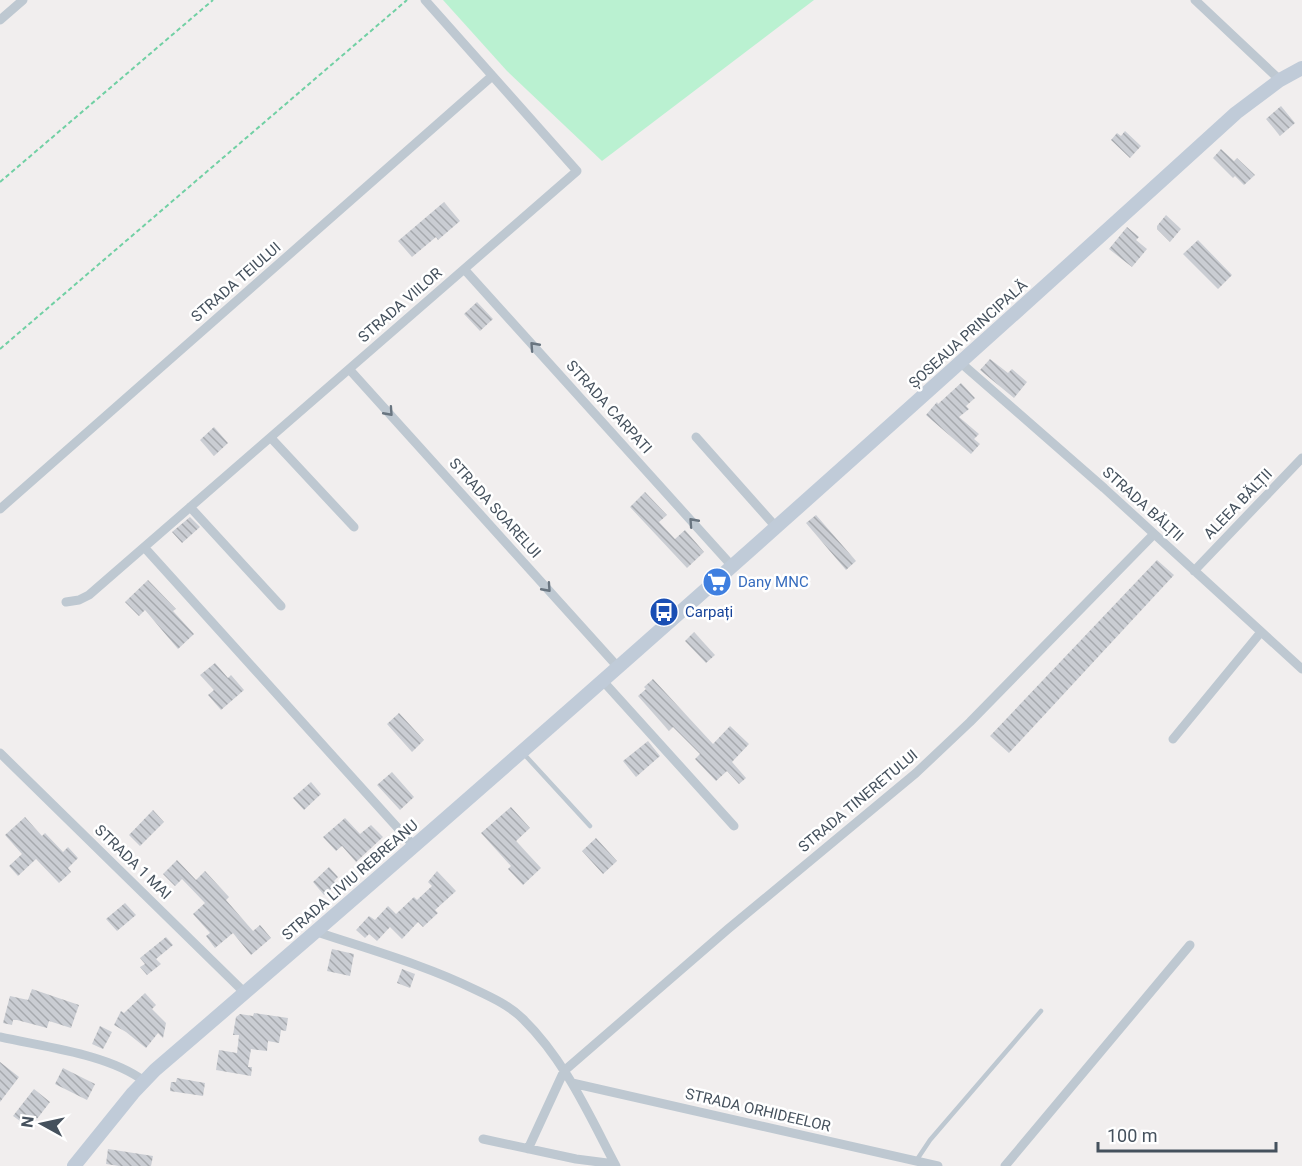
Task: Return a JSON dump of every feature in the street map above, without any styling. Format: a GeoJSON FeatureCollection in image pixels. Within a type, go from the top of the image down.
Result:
{"type":"FeatureCollection","features":[{"type":"Feature","properties":{"kind":"main road","name":"ȘOSEAUA PRINCIPALĂ"},"geometry":{"type":"LineString","coordinates":[[658,630],[961,363],[1236,113],[1280,80],[1302,68]]}},
{"type":"Feature","properties":{"kind":"main road","name":"STRADA LIVIU REBREANU"},"geometry":{"type":"LineString","coordinates":[[74,1166],[144,1081],[317,932],[658,630]]}},
{"type":"Feature","properties":{"kind":"street"},"geometry":{"type":"LineString","coordinates":[[0,20],[23,0]]}},
{"type":"Feature","properties":{"kind":"street","name":"STRADA VIILOR"},"geometry":{"type":"LineString","coordinates":[[66,602],[89,595],[577,171],[425,0]]}},
{"type":"Feature","properties":{"kind":"street"},"geometry":{"type":"LineString","coordinates":[[1195,0],[1280,80]]}},
{"type":"Feature","properties":{"kind":"street","name":"STRADA TEIULUI"},"geometry":{"type":"LineString","coordinates":[[0,509],[491,76]]}},
{"type":"Feature","properties":{"kind":"street","name":"STRADA CARPATI"},"geometry":{"type":"LineString","coordinates":[[465,269],[732,566]]}},
{"type":"Feature","properties":{"kind":"street","name":"STRADA BĂLȚII"},"geometry":{"type":"LineString","coordinates":[[961,363],[1261,632],[1300,664]]}},
{"type":"Feature","properties":{"kind":"street","name":"STRADA SOARELUI"},"geometry":{"type":"LineString","coordinates":[[349,369],[617,666]]}},
{"type":"Feature","properties":{"kind":"street"},"geometry":{"type":"LineString","coordinates":[[696,437],[776,527]]}},
{"type":"Feature","properties":{"kind":"street"},"geometry":{"type":"LineString","coordinates":[[271,438],[354,527]]}},
{"type":"Feature","properties":{"kind":"street","name":"ALEEA BĂLȚII"},"geometry":{"type":"LineString","coordinates":[[1194,571],[1302,458]]}},
{"type":"Feature","properties":{"kind":"street"},"geometry":{"type":"LineString","coordinates":[[190,507],[281,606]]}},
{"type":"Feature","properties":{"kind":"street","name":"STRADA TINERETULUI"},"geometry":{"type":"LineString","coordinates":[[564,1071],[728,929],[916,773],[970,722],[1154,534]]}},
{"type":"Feature","properties":{"kind":"street"},"geometry":{"type":"LineString","coordinates":[[144,547],[414,846]]}},
{"type":"Feature","properties":{"kind":"street"},"geometry":{"type":"LineString","coordinates":[[1173,738],[1261,632]]}},
{"type":"Feature","properties":{"kind":"street"},"geometry":{"type":"LineString","coordinates":[[602,680],[734,826]]}},
{"type":"Feature","properties":{"kind":"street","name":"STRADA 1 MAI"},"geometry":{"type":"LineString","coordinates":[[0,753],[245,993]]}},
{"type":"Feature","properties":{"kind":"street"},"geometry":{"type":"LineString","coordinates":[[317,932],[429,968],[502,1003],[522,1018],[542,1040],[572,1083],[616,1165]]}},
{"type":"Feature","properties":{"kind":"street"},"geometry":{"type":"LineString","coordinates":[[1005,1166],[1190,945]]}},
{"type":"Feature","properties":{"kind":"street"},"geometry":{"type":"LineString","coordinates":[[0,1037],[111,1062],[144,1081]]}},
{"type":"Feature","properties":{"kind":"street"},"geometry":{"type":"LineString","coordinates":[[528,1149],[564,1071]]}},
{"type":"Feature","properties":{"kind":"street","name":"STRADA ORHIDEELOR"},"geometry":{"type":"LineString","coordinates":[[572,1083],[938,1166]]}},
{"type":"Feature","properties":{"kind":"street"},"geometry":{"type":"LineString","coordinates":[[483,1139],[616,1165]]}},
{"type":"Feature","properties":{"kind":"lane"},"geometry":{"type":"LineString","coordinates":[[521,751],[590,826]]}},
{"type":"Feature","properties":{"kind":"lane"},"geometry":{"type":"LineString","coordinates":[[916,1161],[930,1140],[1041,1011]]}},
{"type":"Feature","properties":{"kind":"path"},"geometry":{"type":"LineString","coordinates":[[0,182],[213,0]]}},
{"type":"Feature","properties":{"kind":"path"},"geometry":{"type":"LineString","coordinates":[[0,349],[407,0]]}},
{"type":"Feature","properties":{"kind":"green space"},"geometry":{"type":"Polygon","coordinates":[[[443,0],[814,0],[602,161],[507,71],[443,0]]]}},
{"type":"Feature","properties":{"kind":"building"},"geometry":{"type":"Polygon","coordinates":[[[1281,106],[1295,123],[1280,136],[1266,119],[1281,106]]]}},
{"type":"Feature","properties":{"kind":"building"},"geometry":{"type":"Polygon","coordinates":[[[1125,131],[1141,146],[1130,158],[1111,140],[1117,133],[1121,136],[1125,131]]]}},
{"type":"Feature","properties":{"kind":"building"},"geometry":{"type":"Polygon","coordinates":[[[1221,149],[1234,161],[1237,158],[1255,175],[1244,185],[1235,176],[1233,178],[1213,158],[1221,149]]]}},
{"type":"Feature","properties":{"kind":"building"},"geometry":{"type":"Polygon","coordinates":[[[444,202],[460,221],[438,240],[436,237],[412,257],[398,241],[444,202]]]}},
{"type":"Feature","properties":{"kind":"building"},"geometry":{"type":"Polygon","coordinates":[[[1166,215],[1181,229],[1170,242],[1157,229],[1166,215]]]}},
{"type":"Feature","properties":{"kind":"building"},"geometry":{"type":"Polygon","coordinates":[[[1127,227],[1139,237],[1136,240],[1147,249],[1132,267],[1109,249],[1127,227]]]}},
{"type":"Feature","properties":{"kind":"building"},"geometry":{"type":"Polygon","coordinates":[[[1198,240],[1232,275],[1218,289],[1183,254],[1198,240]]]}},
{"type":"Feature","properties":{"kind":"building"},"geometry":{"type":"Polygon","coordinates":[[[477,302],[493,319],[480,331],[464,314],[477,302]]]}},
{"type":"Feature","properties":{"kind":"building"},"geometry":{"type":"Polygon","coordinates":[[[990,359],[1008,373],[1012,369],[1027,382],[1014,398],[980,370],[990,359]]]}},
{"type":"Feature","properties":{"kind":"building"},"geometry":{"type":"Polygon","coordinates":[[[961,383],[975,398],[966,406],[969,409],[959,417],[979,434],[974,439],[980,444],[971,454],[926,415],[937,402],[938,404],[961,383]]]}},
{"type":"Feature","properties":{"kind":"building"},"geometry":{"type":"Polygon","coordinates":[[[214,427],[228,443],[214,456],[200,440],[214,427]]]}},
{"type":"Feature","properties":{"kind":"building"},"geometry":{"type":"Polygon","coordinates":[[[645,492],[667,515],[659,522],[675,539],[685,530],[704,552],[687,568],[630,507],[645,492]]]}},
{"type":"Feature","properties":{"kind":"building"},"geometry":{"type":"Polygon","coordinates":[[[816,515],[856,561],[846,570],[806,523],[816,515]]]}},
{"type":"Feature","properties":{"kind":"building"},"geometry":{"type":"Polygon","coordinates":[[[190,517],[200,527],[182,543],[172,532],[190,517]]]}},
{"type":"Feature","properties":{"kind":"building"},"geometry":{"type":"Polygon","coordinates":[[[1157,560],[1174,575],[1009,753],[990,736],[1157,560]]]}},
{"type":"Feature","properties":{"kind":"building"},"geometry":{"type":"Polygon","coordinates":[[[148,580],[176,609],[173,611],[194,634],[178,649],[145,610],[139,616],[125,602],[148,580]]]}},
{"type":"Feature","properties":{"kind":"building"},"geometry":{"type":"Polygon","coordinates":[[[694,632],[715,655],[706,663],[685,641],[694,632]]]}},
{"type":"Feature","properties":{"kind":"building"},"geometry":{"type":"Polygon","coordinates":[[[215,663],[228,678],[231,675],[244,690],[221,710],[208,695],[214,690],[200,675],[215,663]]]}},
{"type":"Feature","properties":{"kind":"building"},"geometry":{"type":"Polygon","coordinates":[[[653,679],[713,744],[730,726],[749,744],[732,762],[746,778],[739,784],[727,771],[716,781],[695,759],[700,754],[673,727],[669,731],[638,696],[653,679]]]}},
{"type":"Feature","properties":{"kind":"building"},"geometry":{"type":"Polygon","coordinates":[[[399,713],[424,740],[412,752],[387,724],[399,713]]]}},
{"type":"Feature","properties":{"kind":"building"},"geometry":{"type":"Polygon","coordinates":[[[648,741],[660,756],[636,777],[623,761],[648,741]]]}},
{"type":"Feature","properties":{"kind":"building"},"geometry":{"type":"Polygon","coordinates":[[[392,772],[414,797],[400,810],[377,785],[392,772]]]}},
{"type":"Feature","properties":{"kind":"building"},"geometry":{"type":"Polygon","coordinates":[[[311,782],[321,794],[304,810],[293,798],[311,782]]]}},
{"type":"Feature","properties":{"kind":"building"},"geometry":{"type":"Polygon","coordinates":[[[511,807],[530,828],[516,841],[541,868],[523,885],[508,869],[511,866],[481,833],[511,807]]]}},
{"type":"Feature","properties":{"kind":"building"},"geometry":{"type":"Polygon","coordinates":[[[153,810],[164,822],[140,846],[129,835],[153,810]]]}},
{"type":"Feature","properties":{"kind":"building"},"geometry":{"type":"Polygon","coordinates":[[[25,817],[42,836],[45,833],[63,852],[68,847],[78,858],[68,868],[71,872],[59,883],[36,859],[18,876],[9,866],[22,854],[5,835],[25,817]]]}},
{"type":"Feature","properties":{"kind":"building"},"geometry":{"type":"Polygon","coordinates":[[[345,818],[360,834],[371,825],[383,837],[356,862],[342,846],[336,851],[323,837],[345,818]]]}},
{"type":"Feature","properties":{"kind":"building"},"geometry":{"type":"Polygon","coordinates":[[[596,838],[617,861],[603,874],[582,851],[596,838]]]}},
{"type":"Feature","properties":{"kind":"building"},"geometry":{"type":"Polygon","coordinates":[[[177,860],[196,880],[205,871],[229,897],[226,900],[253,931],[260,925],[271,938],[251,955],[233,933],[215,948],[206,936],[210,933],[193,914],[205,903],[182,879],[175,886],[163,874],[177,860]]]}},
{"type":"Feature","properties":{"kind":"building"},"geometry":{"type":"Polygon","coordinates":[[[329,867],[338,877],[334,881],[337,884],[324,895],[313,882],[329,867]]]}},
{"type":"Feature","properties":{"kind":"building"},"geometry":{"type":"Polygon","coordinates":[[[437,871],[456,891],[435,910],[438,913],[423,927],[418,922],[402,939],[390,927],[377,941],[369,934],[365,938],[356,930],[369,916],[375,920],[388,906],[396,914],[414,897],[417,900],[432,886],[428,882],[437,871]]]}},
{"type":"Feature","properties":{"kind":"building"},"geometry":{"type":"Polygon","coordinates":[[[125,903],[136,915],[117,931],[106,919],[125,903]]]}},
{"type":"Feature","properties":{"kind":"building"},"geometry":{"type":"Polygon","coordinates":[[[166,937],[173,945],[156,959],[161,964],[147,975],[140,967],[145,964],[140,958],[166,937]]]}},
{"type":"Feature","properties":{"kind":"building"},"geometry":{"type":"Polygon","coordinates":[[[332,949],[354,954],[350,976],[327,971],[332,949]]]}},
{"type":"Feature","properties":{"kind":"building"},"geometry":{"type":"Polygon","coordinates":[[[402,969],[415,974],[410,988],[397,983],[402,969]]]}},
{"type":"Feature","properties":{"kind":"building"},"geometry":{"type":"Polygon","coordinates":[[[32,989],[79,1005],[71,1028],[49,1021],[47,1028],[17,1020],[13,1020],[12,1025],[3,1023],[10,996],[28,1000],[32,989]]]}},
{"type":"Feature","properties":{"kind":"building"},"geometry":{"type":"Polygon","coordinates":[[[145,993],[156,1005],[152,1009],[166,1023],[163,1038],[158,1033],[146,1048],[114,1025],[121,1011],[124,1013],[145,993]]]}},
{"type":"Feature","properties":{"kind":"building"},"geometry":{"type":"Polygon","coordinates":[[[254,1013],[288,1018],[286,1031],[281,1030],[279,1043],[268,1041],[267,1051],[251,1049],[248,1067],[252,1067],[251,1076],[216,1070],[219,1050],[237,1053],[239,1035],[233,1035],[236,1017],[240,1014],[253,1016],[254,1013]]]}},
{"type":"Feature","properties":{"kind":"building"},"geometry":{"type":"Polygon","coordinates":[[[100,1026],[112,1032],[103,1049],[92,1044],[100,1026]]]}},
{"type":"Feature","properties":{"kind":"building"},"geometry":{"type":"Polygon","coordinates":[[[0,1062],[19,1077],[0,1102],[0,1062]]]}},
{"type":"Feature","properties":{"kind":"building"},"geometry":{"type":"Polygon","coordinates":[[[63,1068],[95,1084],[87,1100],[55,1084],[63,1068]]]}},
{"type":"Feature","properties":{"kind":"building"},"geometry":{"type":"Polygon","coordinates":[[[177,1078],[205,1083],[203,1096],[170,1091],[171,1082],[176,1082],[177,1078]]]}},
{"type":"Feature","properties":{"kind":"building"},"geometry":{"type":"Polygon","coordinates":[[[34,1089],[50,1102],[30,1128],[13,1116],[34,1089]]]}},
{"type":"Feature","properties":{"kind":"building"},"geometry":{"type":"Polygon","coordinates":[[[108,1149],[153,1156],[151,1166],[106,1164],[108,1149]]]}},
{"type":"Feature","properties":{"kind":"place","name":"Dany MNC"},"geometry":{"type":"Point","coordinates":[717,582]}},
{"type":"Feature","properties":{"kind":"place","name":"Carpați"},"geometry":{"type":"Point","coordinates":[664,612]}}]}
